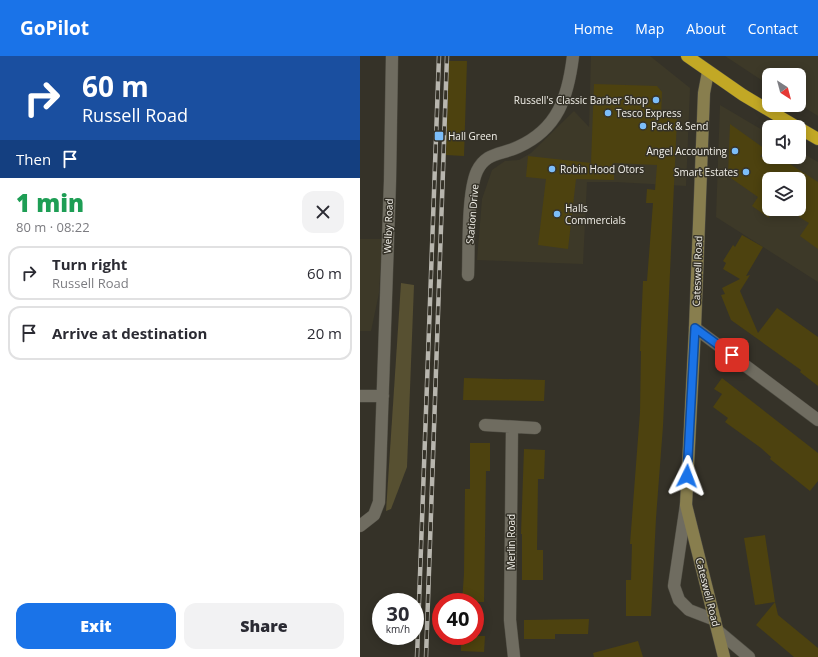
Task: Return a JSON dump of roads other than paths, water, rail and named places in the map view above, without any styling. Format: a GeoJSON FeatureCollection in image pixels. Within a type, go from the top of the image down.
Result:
{"type":"FeatureCollection","features":[{"type":"Feature","properties":{"kind":"highway"},"geometry":{"type":"LineString","coordinates":[[686,56],[708,72],[785,120]]}},
{"type":"Feature","properties":{"kind":"highway"},"geometry":{"type":"LineString","coordinates":[[806,132],[818,139]]}},
{"type":"Feature","properties":{"kind":"street","name":"Welby Road"},"geometry":{"type":"LineString","coordinates":[[360,526],[374,515],[379,502],[392,56]]}},
{"type":"Feature","properties":{"kind":"street","name":"Station Drive"},"geometry":{"type":"LineString","coordinates":[[468,275],[473,189],[477,171],[494,154],[517,148],[540,134],[550,124],[562,106],[570,80],[573,56]]}},
{"type":"Feature","properties":{"kind":"street","name":"Cateswell Road"},"geometry":{"type":"LineString","coordinates":[[708,72],[704,93],[695,328],[686,505],[724,657]]}},
{"type":"Feature","properties":{"kind":"street"},"geometry":{"type":"LineString","coordinates":[[695,328],[818,420]]}},
{"type":"Feature","properties":{"kind":"street"},"geometry":{"type":"LineString","coordinates":[[360,396],[383,396]]}},
{"type":"Feature","properties":{"kind":"street"},"geometry":{"type":"LineString","coordinates":[[485,424],[535,428]]}},
{"type":"Feature","properties":{"kind":"street","name":"Merlin Road"},"geometry":{"type":"LineString","coordinates":[[512,426],[510,620],[514,657]]}},
{"type":"Feature","properties":{"kind":"street"},"geometry":{"type":"LineString","coordinates":[[686,505],[674,586],[679,600],[689,610],[716,626],[749,657]]}},
{"type":"Feature","properties":{"kind":"railway"},"geometry":{"type":"LineString","coordinates":[[417,657],[439,56]]}},
{"type":"Feature","properties":{"kind":"railway"},"geometry":{"type":"LineString","coordinates":[[426,657],[447,56]]}},
{"type":"Feature","properties":{"kind":"place","name":"Russell's Classic Barber Shop"},"geometry":{"type":"Point","coordinates":[656,100]}},
{"type":"Feature","properties":{"kind":"place","name":"Tesco Express"},"geometry":{"type":"Point","coordinates":[608,113]}},
{"type":"Feature","properties":{"kind":"place","name":"Pack & Send"},"geometry":{"type":"Point","coordinates":[643,126]}},
{"type":"Feature","properties":{"kind":"place","name":"Hall Green"},"geometry":{"type":"Point","coordinates":[439,136]}},
{"type":"Feature","properties":{"kind":"place","name":"Angel Accounting"},"geometry":{"type":"Point","coordinates":[735,151]}},
{"type":"Feature","properties":{"kind":"place","name":"Robin Hood Otors"},"geometry":{"type":"Point","coordinates":[552,169]}},
{"type":"Feature","properties":{"kind":"place","name":"Smart Estates"},"geometry":{"type":"Point","coordinates":[746,172]}},
{"type":"Feature","properties":{"kind":"place","name":"Halls Commercials"},"geometry":{"type":"Point","coordinates":[557,214]}}]}
